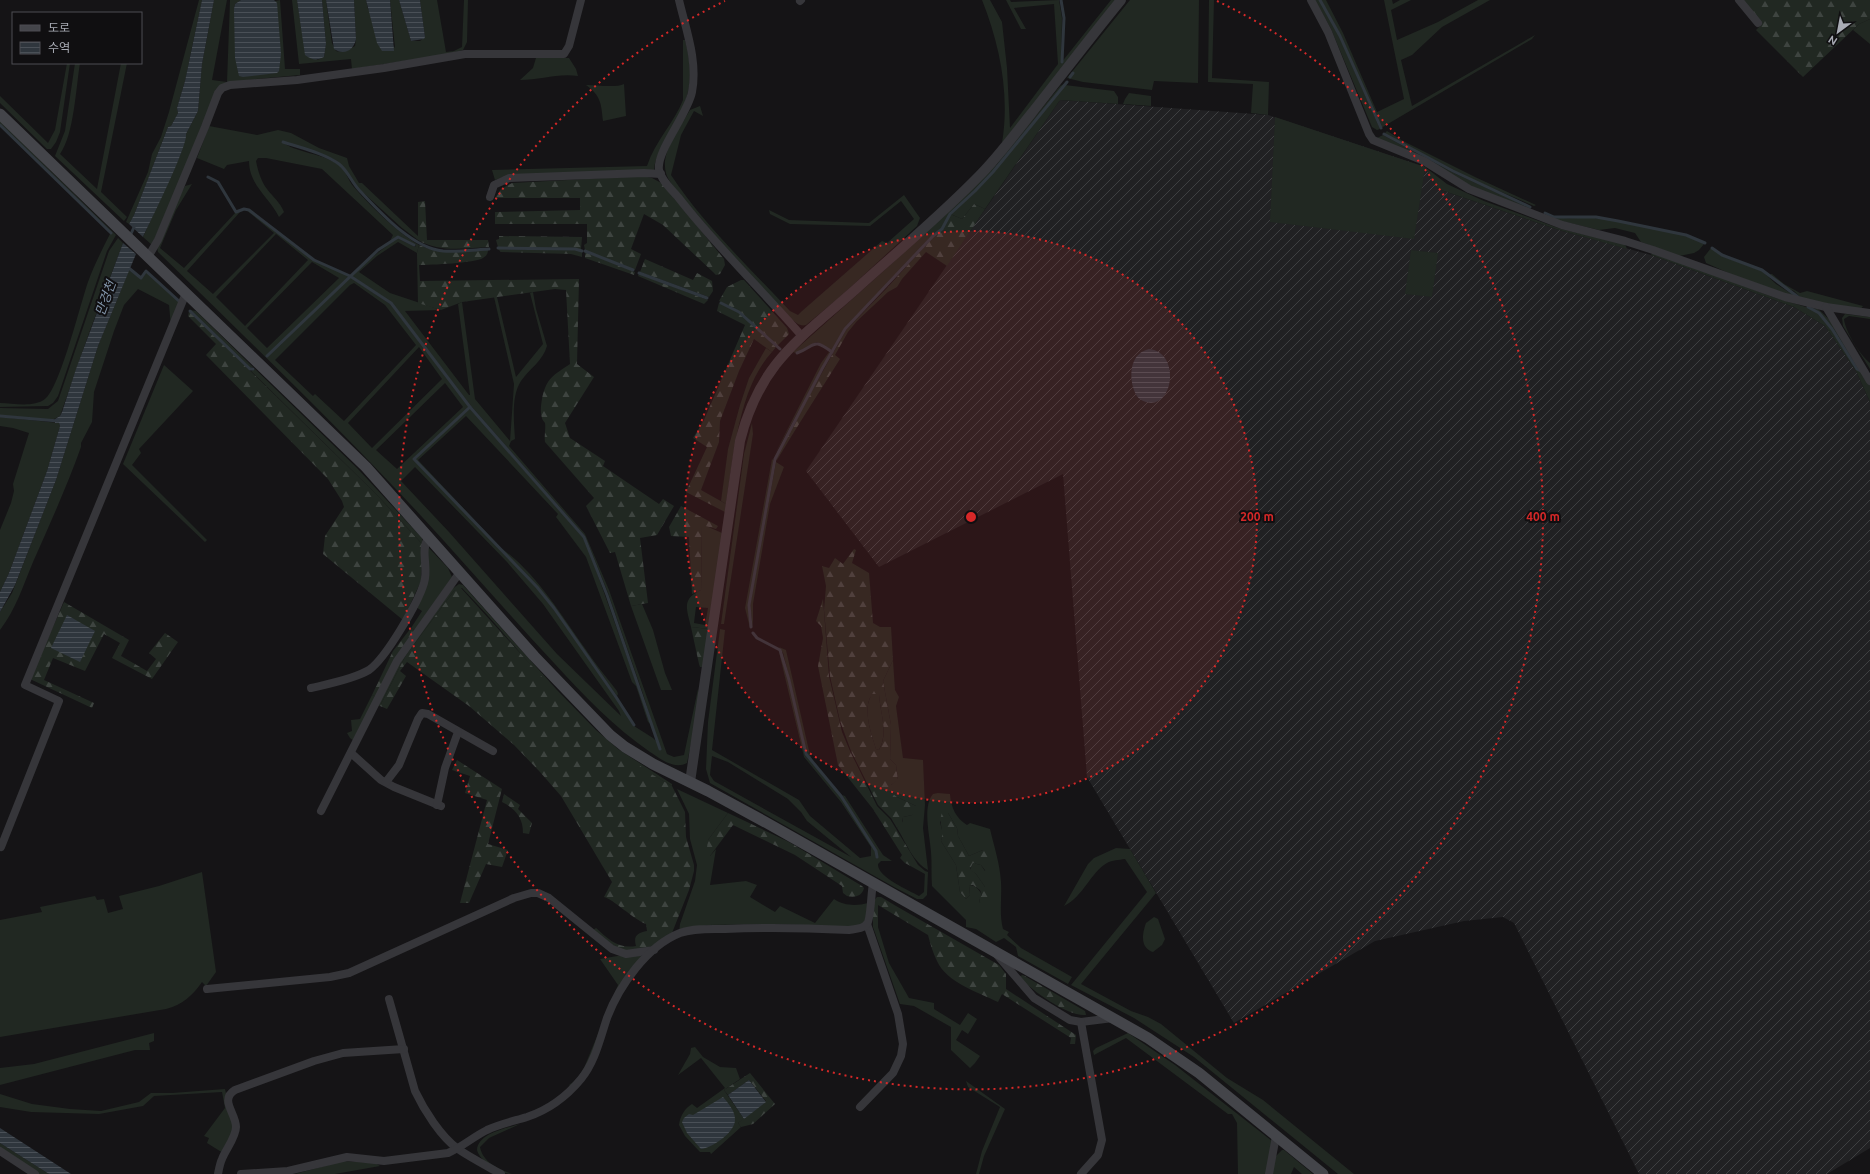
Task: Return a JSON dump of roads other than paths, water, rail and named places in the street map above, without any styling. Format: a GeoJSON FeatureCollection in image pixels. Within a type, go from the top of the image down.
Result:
{"type":"FeatureCollection","features":[{"type":"Feature","properties":{"kind":"main road"},"geometry":{"type":"LineString","coordinates":[[0,114],[355,456],[534,656],[610,734],[625,747],[653,764],[767,823],[1113,1018],[1177,1057],[1237,1102],[1323,1174]]}},
{"type":"Feature","properties":{"kind":"street"},"geometry":{"type":"LineString","coordinates":[[147,256],[158,240],[206,127],[218,93],[222,88],[230,85],[297,80],[384,68],[465,54],[564,54],[569,46],[581,0]]}},
{"type":"Feature","properties":{"kind":"street"},"geometry":{"type":"LineString","coordinates":[[679,0],[693,58],[692,91],[684,113],[660,160],[660,174],[688,210],[736,265],[801,335]]}},
{"type":"Feature","properties":{"kind":"street"},"geometry":{"type":"LineString","coordinates":[[690,782],[740,441],[746,420],[760,387],[776,363],[801,335],[872,275],[983,172],[1001,152],[1121,0]]}},
{"type":"Feature","properties":{"kind":"street"},"geometry":{"type":"LineString","coordinates":[[1312,0],[1328,32],[1368,134],[1373,140],[1424,161],[1469,189],[1562,225],[1625,241],[1653,250],[1785,297],[1826,307],[1870,313]]}},
{"type":"Feature","properties":{"kind":"street"},"geometry":{"type":"LineString","coordinates":[[1739,0],[1758,23]]}},
{"type":"Feature","properties":{"kind":"street"},"geometry":{"type":"LineString","coordinates":[[490,197],[494,185],[509,178],[644,173],[660,174]]}},
{"type":"Feature","properties":{"kind":"street"},"geometry":{"type":"LineString","coordinates":[[1,847],[59,701],[25,685],[186,293]]}},
{"type":"Feature","properties":{"kind":"street"},"geometry":{"type":"LineString","coordinates":[[1826,307],[1870,381]]}},
{"type":"Feature","properties":{"kind":"street"},"geometry":{"type":"LineString","coordinates":[[311,688],[363,673],[375,665],[383,655],[408,616],[425,582],[424,547],[428,538]]}},
{"type":"Feature","properties":{"kind":"street"},"geometry":{"type":"LineString","coordinates":[[321,811],[397,661],[460,572]]}},
{"type":"Feature","properties":{"kind":"street"},"geometry":{"type":"LineString","coordinates":[[386,782],[399,765],[418,719],[422,713],[428,714],[493,751]]}},
{"type":"Feature","properties":{"kind":"street"},"geometry":{"type":"LineString","coordinates":[[351,753],[366,768],[394,788],[439,805],[445,768],[458,732]]}},
{"type":"Feature","properties":{"kind":"street"},"geometry":{"type":"LineString","coordinates":[[860,1107],[893,1073],[901,1056],[903,1044],[898,1014],[867,924],[873,884]]}},
{"type":"Feature","properties":{"kind":"street"},"geometry":{"type":"LineString","coordinates":[[207,989],[330,977],[349,973],[501,904],[531,893],[543,894],[549,898],[612,949],[626,954],[655,949]]}},
{"type":"Feature","properties":{"kind":"street"},"geometry":{"type":"LineString","coordinates":[[241,1174],[288,1171],[348,1157],[384,1161],[448,1153],[458,1149],[487,1130],[537,1113],[560,1099],[572,1089],[589,1067],[608,1016],[622,988],[638,966],[655,949],[680,933],[693,930],[770,927],[849,930],[858,929],[867,924]]}},
{"type":"Feature","properties":{"kind":"street"},"geometry":{"type":"LineString","coordinates":[[993,950],[1034,998],[1070,1020],[1081,1022],[1113,1018]]}},
{"type":"Feature","properties":{"kind":"street"},"geometry":{"type":"LineString","coordinates":[[389,1000],[415,1091],[421,1104],[449,1142],[458,1149],[501,1174]]}},
{"type":"Feature","properties":{"kind":"street"},"geometry":{"type":"LineString","coordinates":[[1081,1022],[1102,1140],[1098,1155],[1081,1174]]}},
{"type":"Feature","properties":{"kind":"street"},"geometry":{"type":"LineString","coordinates":[[218,1174],[222,1159],[236,1127],[228,1101],[228,1096],[235,1090],[314,1061],[343,1053],[404,1049]]}},
{"type":"Feature","properties":{"kind":"street"},"geometry":{"type":"LineString","coordinates":[[1269,1174],[1276,1136]]}},
{"type":"Feature","properties":{"kind":"street"},"geometry":{"type":"LineString","coordinates":[[0,1151],[35,1174]]}},
{"type":"Feature","properties":{"kind":"water"},"geometry":{"type":"Polygon","coordinates":[[[202,0],[214,0],[202,64],[198,111],[186,134],[185,141],[175,168],[143,237],[129,224],[134,215],[168,127],[171,126],[178,113],[177,108],[185,81],[202,0]]]}},
{"type":"Feature","properties":{"kind":"water"},"geometry":{"type":"Polygon","coordinates":[[[241,0],[274,0],[277,3],[281,54],[279,71],[277,73],[243,77],[239,76],[235,58],[234,9],[235,4],[241,0]]]}},
{"type":"Feature","properties":{"kind":"water"},"geometry":{"type":"Polygon","coordinates":[[[297,0],[322,0],[326,44],[324,57],[314,59],[305,55],[297,0]]]}},
{"type":"Feature","properties":{"kind":"water"},"geometry":{"type":"Polygon","coordinates":[[[326,0],[354,0],[356,39],[351,49],[348,51],[341,52],[334,49],[326,0]]]}},
{"type":"Feature","properties":{"kind":"water"},"geometry":{"type":"Polygon","coordinates":[[[366,0],[390,0],[394,51],[382,51],[377,43],[366,0]]]}},
{"type":"Feature","properties":{"kind":"water"},"geometry":{"type":"Polygon","coordinates":[[[399,0],[420,0],[424,39],[411,41],[399,0]]]}},
{"type":"Feature","properties":{"kind":"water"},"geometry":{"type":"Polygon","coordinates":[[[123,243],[136,254],[98,346],[56,480],[15,585],[0,612],[0,592],[9,573],[47,471],[60,426],[59,423],[55,423],[55,419],[60,416],[62,412],[76,369],[123,243]]]}},
{"type":"Feature","properties":{"kind":"water"},"geometry":{"type":"Polygon","coordinates":[[[1149,349],[1159,352],[1166,360],[1169,369],[1170,380],[1168,390],[1163,398],[1155,402],[1143,401],[1137,396],[1133,387],[1131,375],[1135,359],[1143,351],[1149,349]]]}},
{"type":"Feature","properties":{"kind":"water"},"geometry":{"type":"Polygon","coordinates":[[[67,615],[95,631],[80,662],[51,648],[67,615]]]}},
{"type":"Feature","properties":{"kind":"water"},"geometry":{"type":"Polygon","coordinates":[[[749,1080],[766,1102],[744,1119],[728,1095],[749,1080]]]}},
{"type":"Feature","properties":{"kind":"water"},"geometry":{"type":"Polygon","coordinates":[[[723,1097],[734,1113],[735,1119],[732,1129],[728,1134],[711,1146],[701,1149],[687,1133],[682,1122],[689,1114],[693,1115],[723,1097]]]}},
{"type":"Feature","properties":{"kind":"water"},"geometry":{"type":"Polygon","coordinates":[[[0,1128],[71,1174],[49,1174],[0,1143],[0,1128]]]}},
{"type":"Feature","properties":{"kind":"waterway"},"geometry":{"type":"LineString","coordinates":[[1061,0],[1064,18],[1062,62]]}},
{"type":"Feature","properties":{"kind":"waterway"},"geometry":{"type":"LineString","coordinates":[[1320,0],[1340,36],[1381,128]]}},
{"type":"Feature","properties":{"kind":"waterway"},"geometry":{"type":"LineString","coordinates":[[1070,77],[1073,73]]}},
{"type":"Feature","properties":{"kind":"waterway"},"geometry":{"type":"LineString","coordinates":[[751,627],[749,605],[775,459],[822,369],[845,329],[933,236],[942,229],[950,214],[993,172],[1067,82]]}},
{"type":"Feature","properties":{"kind":"waterway"},"geometry":{"type":"LineString","coordinates":[[0,125],[111,233]]}},
{"type":"Feature","properties":{"kind":"waterway"},"geometry":{"type":"LineString","coordinates":[[1384,134],[1453,171],[1530,207]]}},
{"type":"Feature","properties":{"kind":"waterway"},"geometry":{"type":"LineString","coordinates":[[283,142],[319,154],[339,164],[357,188],[377,209],[397,228],[420,243],[443,251],[489,249]]}},
{"type":"Feature","properties":{"kind":"waterway"},"geometry":{"type":"LineString","coordinates":[[208,177],[218,182],[236,212],[244,209],[249,210],[314,260],[350,276],[391,303],[470,407],[584,537],[607,595],[660,749]]}},
{"type":"Feature","properties":{"kind":"waterway"},"geometry":{"type":"LineString","coordinates":[[1545,213],[1554,217],[1596,217],[1618,221],[1686,235],[1705,243]]}},
{"type":"Feature","properties":{"kind":"waterway","name":"만겅천"},"geometry":{"type":"LineString","coordinates":[[130,236],[135,225]]}},
{"type":"Feature","properties":{"kind":"waterway"},"geometry":{"type":"LineString","coordinates":[[267,356],[378,250],[398,237],[414,245]]}},
{"type":"Feature","properties":{"kind":"waterway"},"geometry":{"type":"LineString","coordinates":[[498,248],[575,249],[582,251]]}},
{"type":"Feature","properties":{"kind":"waterway"},"geometry":{"type":"LineString","coordinates":[[1712,248],[1722,255],[1762,270],[1798,297]]}},
{"type":"Feature","properties":{"kind":"waterway"},"geometry":{"type":"LineString","coordinates":[[585,251],[633,270]]}},
{"type":"Feature","properties":{"kind":"waterway"},"geometry":{"type":"LineString","coordinates":[[130,269],[141,278],[146,271],[180,302]]}},
{"type":"Feature","properties":{"kind":"waterway"},"geometry":{"type":"LineString","coordinates":[[639,273],[707,298]]}},
{"type":"Feature","properties":{"kind":"waterway"},"geometry":{"type":"LineString","coordinates":[[721,303],[739,312],[780,349]]}},
{"type":"Feature","properties":{"kind":"waterway"},"geometry":{"type":"LineString","coordinates":[[1808,307],[1819,313],[1832,329],[1857,369],[1861,371]]}},
{"type":"Feature","properties":{"kind":"waterway"},"geometry":{"type":"LineString","coordinates":[[190,311],[250,369],[253,369]]}},
{"type":"Feature","properties":{"kind":"waterway"},"geometry":{"type":"LineString","coordinates":[[797,353],[814,344],[826,347],[832,352]]}},
{"type":"Feature","properties":{"kind":"waterway"},"geometry":{"type":"LineString","coordinates":[[470,407],[414,459],[537,587],[554,608],[634,725]]}},
{"type":"Feature","properties":{"kind":"waterway"},"geometry":{"type":"LineString","coordinates":[[0,416],[58,421]]}},
{"type":"Feature","properties":{"kind":"waterway"},"geometry":{"type":"LineString","coordinates":[[753,633],[757,638],[780,650],[789,680],[806,754],[841,796],[876,851],[877,857]]}}]}
